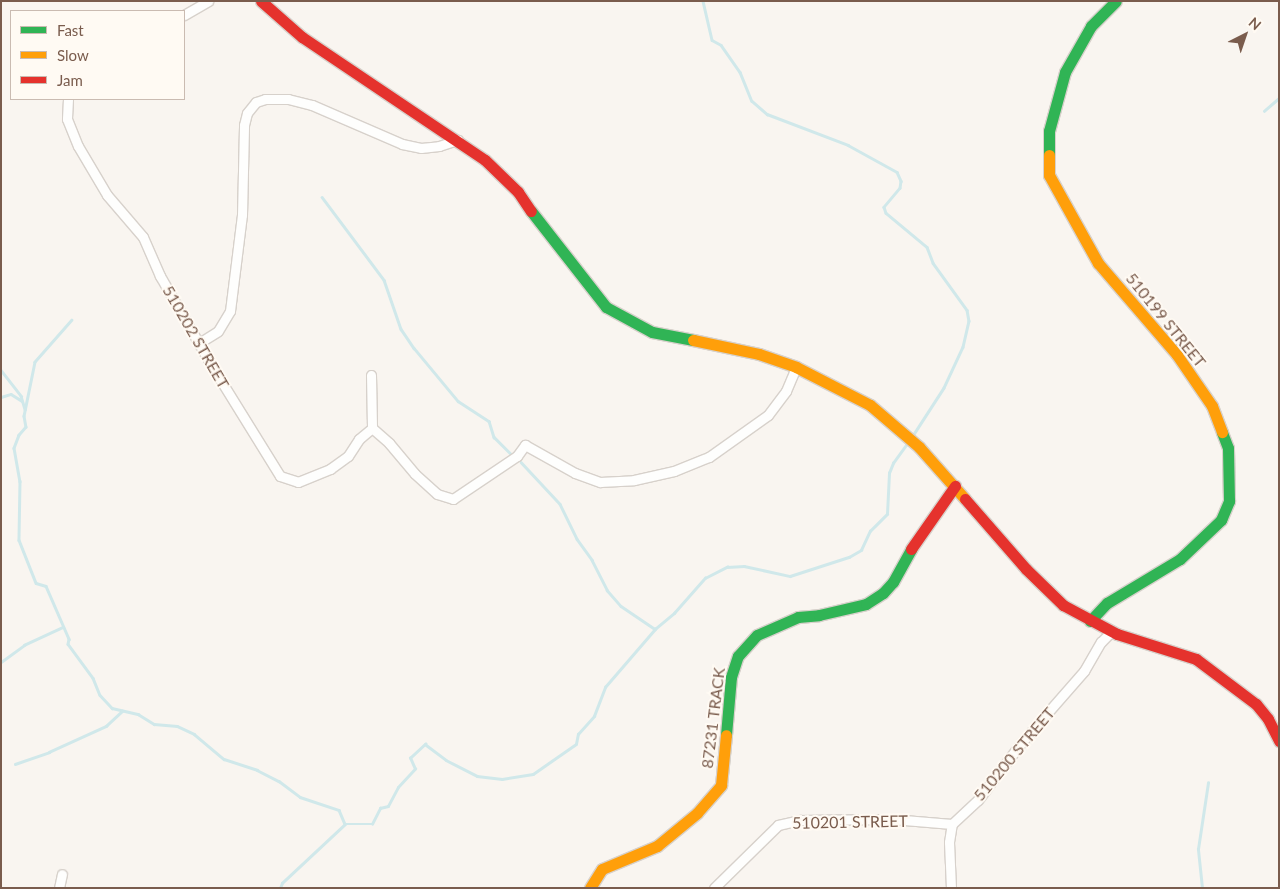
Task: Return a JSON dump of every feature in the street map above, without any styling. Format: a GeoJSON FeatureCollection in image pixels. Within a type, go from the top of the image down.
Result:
{"type":"FeatureCollection","features":[{"type":"Feature","properties":{"kind":"street"},"geometry":{"type":"LineString","coordinates":[[185,14],[208,1]]}},
{"type":"Feature","properties":{"kind":"street"},"geometry":{"type":"LineString","coordinates":[[261,1],[302,37],[458,140],[485,160],[518,192],[544,229],[606,307],[652,332],[759,354],[796,366],[870,405],[919,448],[955,486],[1026,569],[1063,606],[1090,621],[1112,630],[1196,659],[1256,704],[1268,719],[1279,741]]}},
{"type":"Feature","properties":{"kind":"street","name":"510199 STREET"},"geometry":{"type":"LineString","coordinates":[[1090,621],[1107,602],[1180,560],[1221,520],[1229,501],[1228,448],[1212,406],[1176,355],[1098,263],[1050,175],[1049,131],[1065,72],[1091,26],[1116,1]]}},
{"type":"Feature","properties":{"kind":"street"},"geometry":{"type":"LineString","coordinates":[[199,343],[218,331],[230,312],[242,215],[244,125],[247,113],[256,102],[265,99],[288,99],[312,105],[402,144],[421,148],[439,146],[458,140]]}},
{"type":"Feature","properties":{"kind":"street","name":"510202 STREET"},"geometry":{"type":"LineString","coordinates":[[68,100],[67,119],[78,146],[107,195],[143,237],[160,276],[280,476],[298,482],[330,469],[348,456],[359,439],[372,428]]}},
{"type":"Feature","properties":{"kind":"street"},"geometry":{"type":"LineString","coordinates":[[371,375],[372,428],[389,443],[415,474],[436,494],[453,499],[517,456],[525,445],[575,474],[600,482],[634,480],[674,471],[709,457],[768,415],[786,391],[796,366]]}},
{"type":"Feature","properties":{"kind":"street","name":"87231 TRACK"},"geometry":{"type":"LineString","coordinates":[[590,888],[602,869],[657,846],[697,813],[721,785],[731,677],[738,656],[757,635],[798,617],[819,615],[866,604],[883,594],[893,582],[915,542],[955,486]]}},
{"type":"Feature","properties":{"kind":"street","name":"510200 STREET"},"geometry":{"type":"LineString","coordinates":[[952,824],[978,800],[1021,743],[1084,671],[1101,642],[1112,630]]}},
{"type":"Feature","properties":{"kind":"street","name":"510201 STREET"},"geometry":{"type":"LineString","coordinates":[[714,888],[729,876],[778,825],[800,820],[892,819],[952,824]]}},
{"type":"Feature","properties":{"kind":"street"},"geometry":{"type":"LineString","coordinates":[[951,888],[949,842],[952,824]]}},
{"type":"Feature","properties":{"kind":"street"},"geometry":{"type":"LineString","coordinates":[[59,888],[62,874]]}},
{"type":"Feature","properties":{"kind":"waterway"},"geometry":{"type":"LineString","coordinates":[[703,1],[712,40],[721,45],[740,72],[752,101],[767,114],[848,145],[897,172],[901,181],[900,188],[884,207],[886,213],[927,247],[933,263],[967,310],[969,321],[963,347],[944,388],[913,436]]}},
{"type":"Feature","properties":{"kind":"waterway"},"geometry":{"type":"LineString","coordinates":[[1264,111],[1279,98]]}},
{"type":"Feature","properties":{"kind":"waterway"},"geometry":{"type":"LineString","coordinates":[[322,197],[384,280],[401,329],[414,348],[458,401],[489,421],[494,437],[510,453]]}},
{"type":"Feature","properties":{"kind":"waterway"},"geometry":{"type":"LineString","coordinates":[[72,320],[35,362],[24,416],[26,427],[19,435],[14,448],[20,481],[19,540],[36,583],[46,586],[69,639],[68,644],[93,678],[100,695],[112,708],[138,714],[154,724],[177,726],[194,734],[224,759],[257,770],[279,781],[300,797],[339,810],[345,824]]}},
{"type":"Feature","properties":{"kind":"waterway"},"geometry":{"type":"LineString","coordinates":[[1,370],[21,396],[25,409]]}},
{"type":"Feature","properties":{"kind":"waterway"},"geometry":{"type":"LineString","coordinates":[[1,397],[11,394],[22,401]]}},
{"type":"Feature","properties":{"kind":"waterway"},"geometry":{"type":"LineString","coordinates":[[280,888],[282,883],[345,824],[372,824],[380,808],[388,806],[398,787],[415,769],[410,758],[425,744],[446,760],[477,776],[502,779],[533,774],[576,744],[578,734],[594,716],[605,687],[655,629],[674,613],[705,578],[727,567],[744,566],[790,576],[849,557],[861,550],[870,531],[887,514],[889,473],[893,463],[908,442]]}},
{"type":"Feature","properties":{"kind":"waterway"},"geometry":{"type":"LineString","coordinates":[[521,462],[560,504],[577,539],[592,560],[607,590],[621,606],[655,629]]}},
{"type":"Feature","properties":{"kind":"waterway"},"geometry":{"type":"LineString","coordinates":[[1,662],[24,645],[63,627]]}},
{"type":"Feature","properties":{"kind":"waterway"},"geometry":{"type":"LineString","coordinates":[[15,764],[49,752],[106,726],[122,711]]}},
{"type":"Feature","properties":{"kind":"waterway"},"geometry":{"type":"LineString","coordinates":[[1202,888],[1198,849],[1208,783]]}},
{"type":"Feature","properties":{"kind":"traffic: fast"},"geometry":{"type":"LineString","coordinates":[[1049,155],[1049,131],[1065,72],[1091,26],[1116,1]]}},
{"type":"Feature","properties":{"kind":"traffic: fast"},"geometry":{"type":"LineString","coordinates":[[531,211],[606,307],[652,332],[693,340]]}},
{"type":"Feature","properties":{"kind":"traffic: fast"},"geometry":{"type":"LineString","coordinates":[[1090,621],[1107,603],[1180,559],[1221,520],[1229,501],[1228,448],[1222,432]]}},
{"type":"Feature","properties":{"kind":"traffic: fast"},"geometry":{"type":"LineString","coordinates":[[726,735],[731,677],[738,656],[757,635],[798,617],[819,615],[866,604],[883,593],[893,582],[911,549]]}},
{"type":"Feature","properties":{"kind":"traffic: slow"},"geometry":{"type":"LineString","coordinates":[[1049,155],[1049,175],[1098,263],[1177,355],[1212,406],[1222,432]]}},
{"type":"Feature","properties":{"kind":"traffic: slow"},"geometry":{"type":"LineString","coordinates":[[693,340],[759,354],[796,367],[870,405],[919,447],[965,499]]}},
{"type":"Feature","properties":{"kind":"traffic: slow"},"geometry":{"type":"LineString","coordinates":[[590,888],[602,869],[657,846],[697,813],[721,785],[726,735]]}},
{"type":"Feature","properties":{"kind":"traffic: jam"},"geometry":{"type":"LineString","coordinates":[[261,1],[302,37],[485,160],[518,192],[531,211]]}},
{"type":"Feature","properties":{"kind":"traffic: jam"},"geometry":{"type":"LineString","coordinates":[[911,549],[955,486]]}},
{"type":"Feature","properties":{"kind":"traffic: jam"},"geometry":{"type":"LineString","coordinates":[[965,499],[1026,569],[1063,605],[1117,634],[1196,659],[1256,704],[1268,719],[1279,741]]}}]}
